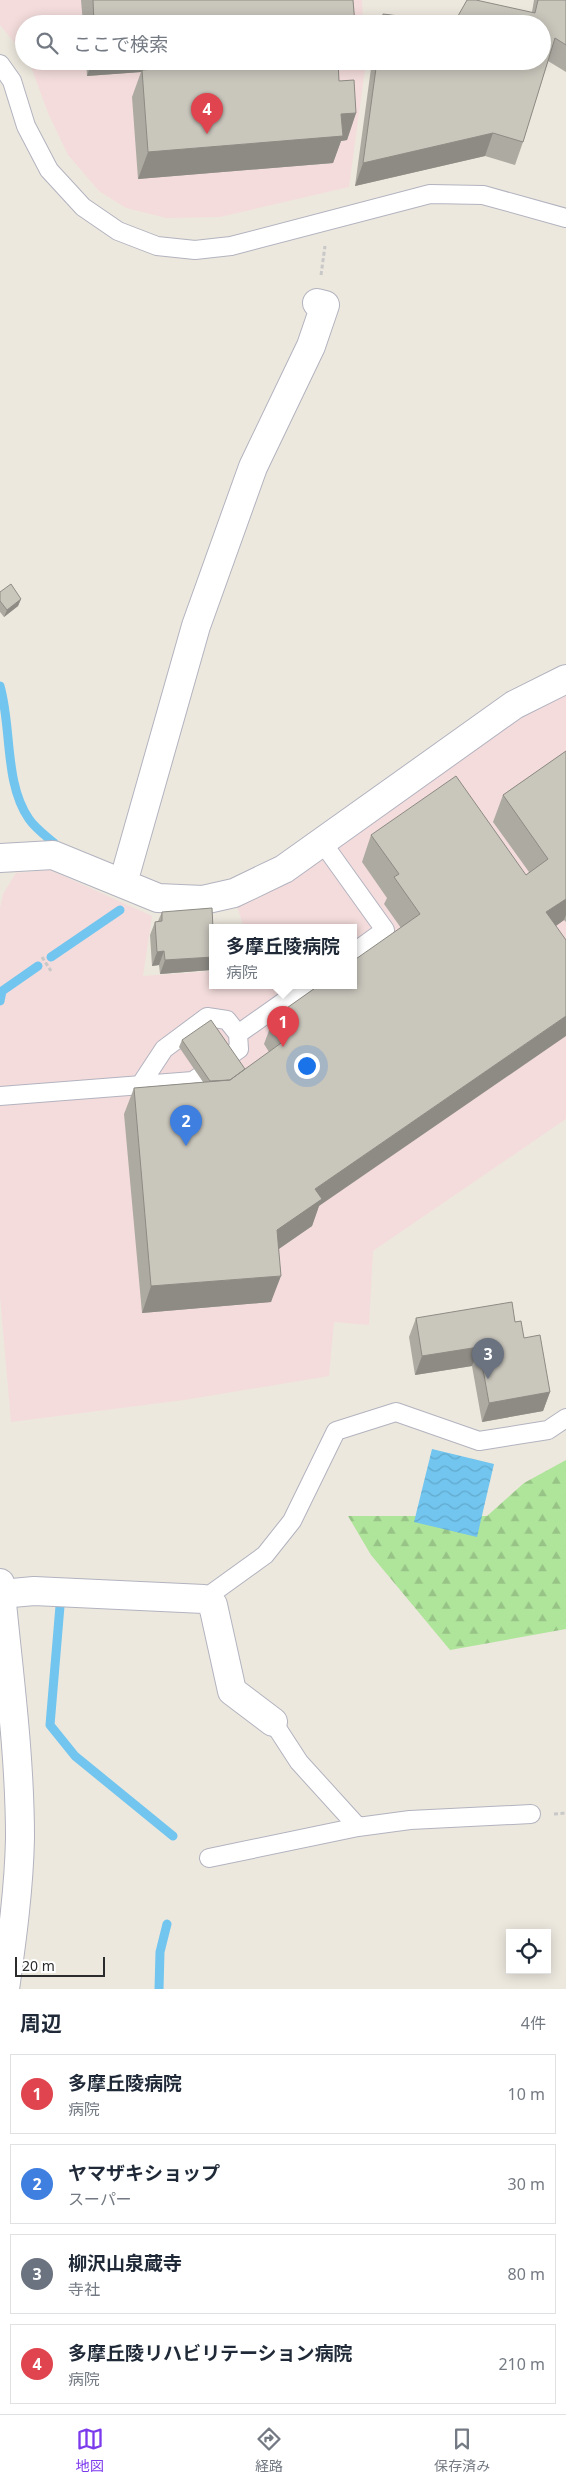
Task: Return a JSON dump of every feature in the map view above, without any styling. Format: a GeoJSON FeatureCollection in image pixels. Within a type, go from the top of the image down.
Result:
{"type":"FeatureCollection","features":[{"type":"Feature","properties":{"kind":"street"},"geometry":{"type":"LineString","coordinates":[[123,883],[196,626],[253,468],[311,346],[325,305],[316,303]]}},
{"type":"Feature","properties":{"kind":"street"},"geometry":{"type":"LineString","coordinates":[[0,858],[53,855],[158,898],[203,900],[234,893],[284,869],[514,705],[566,679]]}},
{"type":"Feature","properties":{"kind":"street"},"geometry":{"type":"LineString","coordinates":[[4,1989],[14,1922],[20,1838],[16,1750],[0,1589],[204,1599],[213,1605],[232,1691],[273,1722]]}},
{"type":"Feature","properties":{"kind":"lane"},"geometry":{"type":"LineString","coordinates":[[0,64],[12,81],[26,126],[49,170],[83,207],[118,231],[156,246],[195,250],[231,246],[430,194],[484,195],[566,218]]}},
{"type":"Feature","properties":{"kind":"lane"},"geometry":{"type":"LineString","coordinates":[[322,842],[385,930],[357,950]]}},
{"type":"Feature","properties":{"kind":"lane"},"geometry":{"type":"LineString","coordinates":[[238,1034],[302,989]]}},
{"type":"Feature","properties":{"kind":"lane"},"geometry":{"type":"LineString","coordinates":[[0,1096],[193,1081],[239,1049],[238,1034],[227,1020],[207,1018],[164,1049],[141,1084]]}},
{"type":"Feature","properties":{"kind":"lane"},"geometry":{"type":"LineString","coordinates":[[204,1599],[264,1556],[276,1542],[292,1521],[336,1431],[396,1412],[479,1441],[548,1430],[566,1418]]}},
{"type":"Feature","properties":{"kind":"lane"},"geometry":{"type":"LineString","coordinates":[[273,1722],[299,1762],[358,1827]]}},
{"type":"Feature","properties":{"kind":"lane"},"geometry":{"type":"LineString","coordinates":[[209,1858],[358,1827],[410,1820],[531,1814]]}},
{"type":"Feature","properties":{"kind":"path"},"geometry":{"type":"LineString","coordinates":[[316,303],[329,221]]}},
{"type":"Feature","properties":{"kind":"path"},"geometry":{"type":"LineString","coordinates":[[42,957],[51,971]]}},
{"type":"Feature","properties":{"kind":"shaded area"},"geometry":{"type":"Polygon","coordinates":[[[0,0],[362,0],[363,15],[15,15],[15,43],[0,25],[0,0]]]}},
{"type":"Feature","properties":{"kind":"shaded area"},"geometry":{"type":"Polygon","coordinates":[[[32,70],[365,70],[349,187],[220,217],[166,218],[126,208],[99,191],[68,155],[48,113],[32,70]]]}},
{"type":"Feature","properties":{"kind":"shaded area"},"geometry":{"type":"Polygon","coordinates":[[[566,694],[566,1119],[373,1251],[369,1325],[334,1322],[329,1376],[184,1400],[11,1422],[0,1297],[0,908],[3,894],[16,873],[50,870],[152,916],[143,976],[209,971],[209,989],[357,989],[357,924],[243,924],[237,906],[291,879],[522,716],[566,694]]]}},
{"type":"Feature","properties":{"kind":"green space"},"geometry":{"type":"Polygon","coordinates":[[[566,1460],[566,1629],[450,1650],[371,1555],[348,1516],[487,1516],[524,1483],[566,1460]]]}},
{"type":"Feature","properties":{"kind":"water"},"geometry":{"type":"Polygon","coordinates":[[[432,1449],[494,1464],[477,1537],[414,1522],[432,1449]]]}},
{"type":"Feature","properties":{"kind":"building"},"geometry":{"type":"Polygon","coordinates":[[[93,0],[353,0],[354,15],[94,15],[93,0]]]}},
{"type":"Feature","properties":{"kind":"building"},"geometry":{"type":"Polygon","coordinates":[[[467,0],[476,0],[535,13],[538,0],[566,0],[566,45],[555,38],[551,51],[551,15],[459,15],[467,0]]]}},
{"type":"Feature","properties":{"kind":"building"},"geometry":{"type":"Polygon","coordinates":[[[142,70],[338,70],[339,81],[354,80],[356,113],[341,114],[343,136],[148,152],[142,70]]]}},
{"type":"Feature","properties":{"kind":"building"},"geometry":{"type":"Polygon","coordinates":[[[376,70],[545,70],[523,142],[493,133],[363,163],[376,70]]]}},
{"type":"Feature","properties":{"kind":"building"},"geometry":{"type":"Polygon","coordinates":[[[11,584],[21,599],[7,610],[0,601],[0,592],[11,584]]]}},
{"type":"Feature","properties":{"kind":"building"},"geometry":{"type":"Polygon","coordinates":[[[566,751],[566,899],[546,912],[566,940],[566,1016],[315,1189],[322,1199],[277,1230],[281,1276],[151,1286],[134,1088],[230,1080],[288,1038],[274,1017],[314,989],[357,989],[357,958],[420,914],[394,877],[399,874],[371,835],[456,776],[526,875],[548,859],[503,795],[566,751]]]}},
{"type":"Feature","properties":{"kind":"building"},"geometry":{"type":"Polygon","coordinates":[[[212,908],[213,924],[209,924],[209,957],[165,960],[164,951],[157,952],[155,922],[162,921],[162,912],[212,908]]]}},
{"type":"Feature","properties":{"kind":"building"},"geometry":{"type":"Polygon","coordinates":[[[211,1020],[245,1069],[230,1080],[210,1081],[182,1040],[211,1020]]]}},
{"type":"Feature","properties":{"kind":"building"},"geometry":{"type":"Polygon","coordinates":[[[512,1302],[515,1322],[521,1321],[524,1338],[540,1335],[550,1392],[489,1403],[479,1347],[422,1356],[416,1318],[512,1302]]]}},
{"type":"Feature","properties":{"kind":"waterway"},"geometry":{"type":"LineString","coordinates":[[0,686],[4,702],[12,772],[21,805],[37,829],[54,843]]}},
{"type":"Feature","properties":{"kind":"waterway"},"geometry":{"type":"LineString","coordinates":[[51,957],[120,910]]}},
{"type":"Feature","properties":{"kind":"waterway"},"geometry":{"type":"LineString","coordinates":[[0,1001],[2,991],[38,966]]}},
{"type":"Feature","properties":{"kind":"waterway"},"geometry":{"type":"LineString","coordinates":[[60,1606],[50,1725],[75,1756],[173,1836]]}},
{"type":"Feature","properties":{"kind":"waterway"},"geometry":{"type":"LineString","coordinates":[[159,1989],[160,1952],[167,1924]]}},
{"type":"Feature","properties":{"kind":"place","name":"多摩丘陵リハビリテーション病院"},"geometry":{"type":"Point","coordinates":[207,134]}},
{"type":"Feature","properties":{"kind":"place","name":"多摩丘陵病院"},"geometry":{"type":"Point","coordinates":[283,1047]}},
{"type":"Feature","properties":{"kind":"place","name":"ヤマザキショップ"},"geometry":{"type":"Point","coordinates":[186,1146]}},
{"type":"Feature","properties":{"kind":"place","name":"柳沢山泉蔵寺"},"geometry":{"type":"Point","coordinates":[488,1379]}}]}
